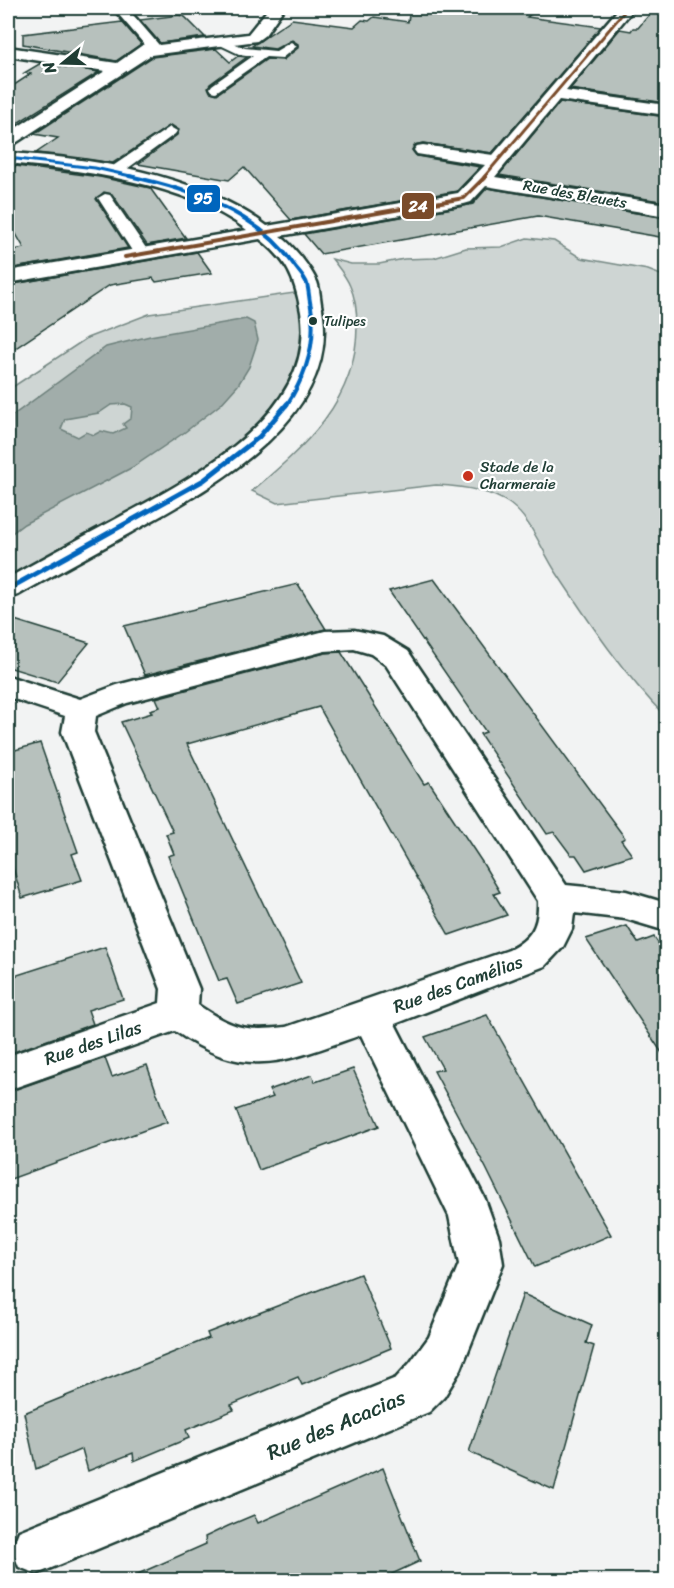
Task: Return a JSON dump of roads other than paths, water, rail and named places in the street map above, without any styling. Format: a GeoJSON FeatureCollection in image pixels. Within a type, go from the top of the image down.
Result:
{"type":"FeatureCollection","features":[{"type":"Feature","properties":{"kind":"street"},"geometry":{"type":"LineString","coordinates":[[120,8],[152,44],[147,51]]}},
{"type":"Feature","properties":{"kind":"street"},"geometry":{"type":"LineString","coordinates":[[8,140],[147,51],[258,35],[267,15],[277,8]]}},
{"type":"Feature","properties":{"kind":"street"},"geometry":{"type":"LineString","coordinates":[[8,277],[464,198],[482,180],[624,12],[621,8]]}},
{"type":"Feature","properties":{"kind":"street"},"geometry":{"type":"LineString","coordinates":[[8,51],[118,68]]}},
{"type":"Feature","properties":{"kind":"street"},"geometry":{"type":"LineString","coordinates":[[554,94],[666,110]]}},
{"type":"Feature","properties":{"kind":"street"},"geometry":{"type":"LineString","coordinates":[[423,150],[496,161]]}},
{"type":"Feature","properties":{"kind":"street"},"geometry":{"type":"LineString","coordinates":[[8,158],[58,162],[115,171],[162,183],[197,195],[226,209],[264,233],[297,268],[308,291],[314,316],[312,346],[298,388],[258,437],[210,476],[178,496],[8,589]]}},
{"type":"Feature","properties":{"kind":"street","name":"Rue des Bleuets"},"geometry":{"type":"LineString","coordinates":[[482,180],[666,210]]}},
{"type":"Feature","properties":{"kind":"street"},"geometry":{"type":"LineString","coordinates":[[8,686],[81,710],[117,694],[325,641],[345,638],[372,642],[397,658],[556,899],[627,904],[666,917]]}},
{"type":"Feature","properties":{"kind":"street"},"geometry":{"type":"LineString","coordinates":[[81,710],[78,732],[180,989],[179,1013]]}},
{"type":"Feature","properties":{"kind":"street","name":"Rue des Camélias"},"geometry":{"type":"LineString","coordinates":[[179,1013],[211,1035],[229,1042],[263,1047],[286,1044],[371,1016],[522,961],[539,952],[558,919],[556,899]]}},
{"type":"Feature","properties":{"kind":"street","name":"Rue des Lilas"},"geometry":{"type":"LineString","coordinates":[[8,1072],[179,1013]]}},
{"type":"Feature","properties":{"kind":"street","name":"Rue des Acacias"},"geometry":{"type":"LineString","coordinates":[[38,1549],[412,1395],[427,1380],[445,1353],[481,1264],[477,1238],[470,1213],[371,1016]]}},
{"type":"Feature","properties":{"kind":"lane"},"geometry":{"type":"LineString","coordinates":[[222,42],[243,51],[278,55],[291,46]]}},
{"type":"Feature","properties":{"kind":"lane"},"geometry":{"type":"LineString","coordinates":[[216,88],[264,53]]}},
{"type":"Feature","properties":{"kind":"lane"},"geometry":{"type":"LineString","coordinates":[[115,171],[170,130]]}},
{"type":"Feature","properties":{"kind":"lane"},"geometry":{"type":"LineString","coordinates":[[105,198],[142,254]]}},
{"type":"Feature","properties":{"kind":"place","name":"Tulipes"},"geometry":{"type":"Point","coordinates":[313,321]}},
{"type":"Feature","properties":{"kind":"place","name":"Stade de la Charmeraie"},"geometry":{"type":"Point","coordinates":[468,476]}}]}
